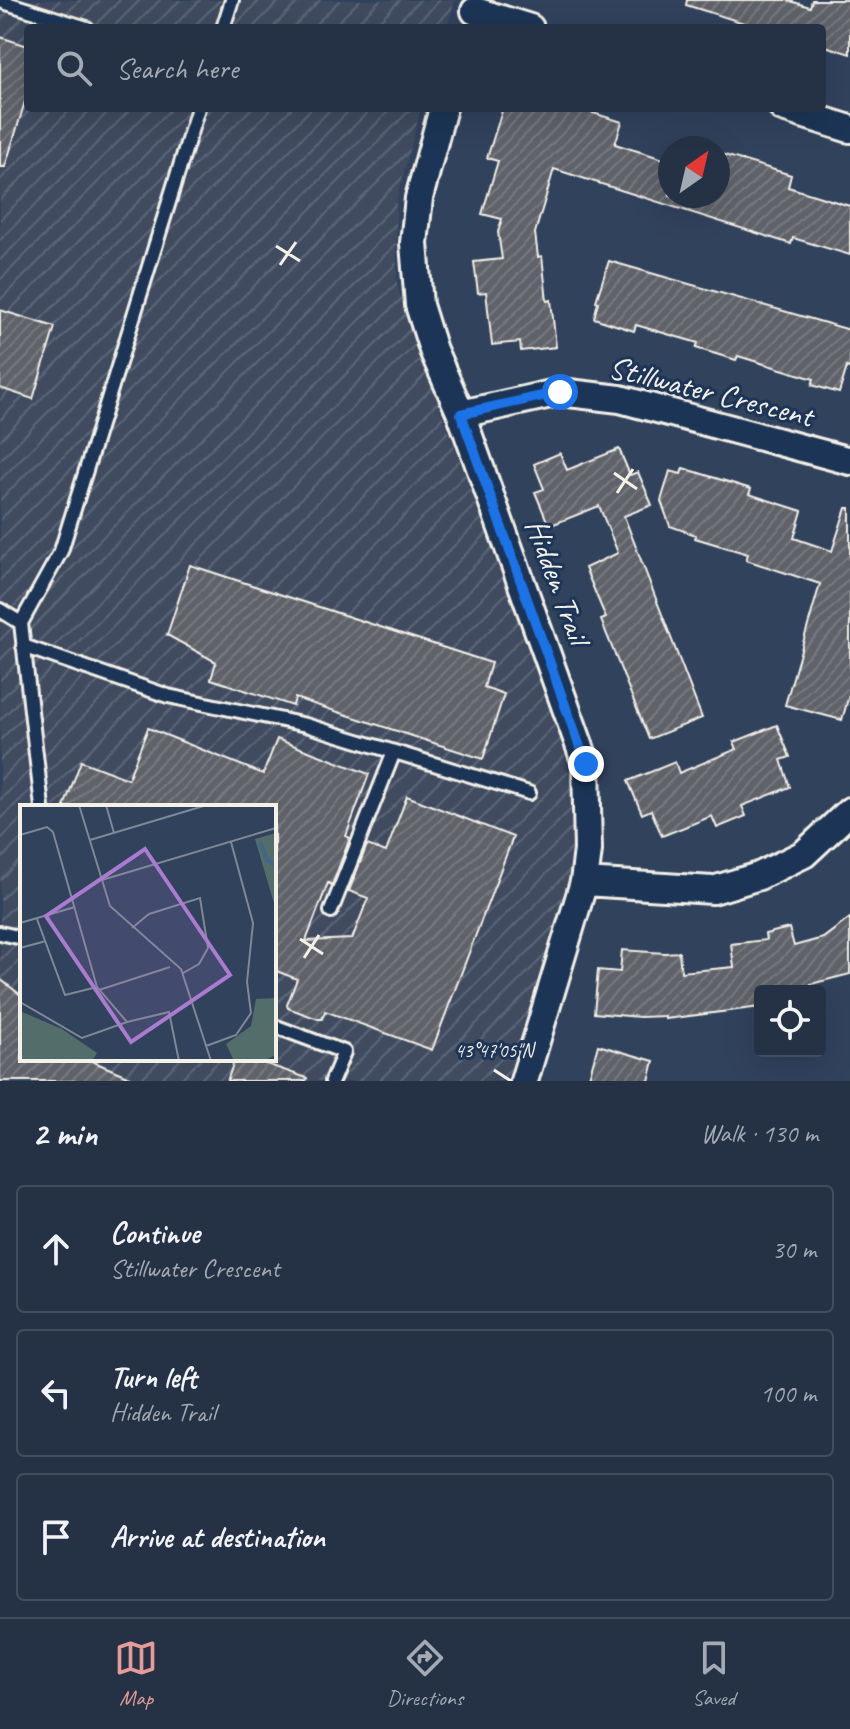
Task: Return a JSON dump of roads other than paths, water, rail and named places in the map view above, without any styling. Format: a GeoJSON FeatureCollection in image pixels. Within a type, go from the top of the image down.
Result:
{"type":"FeatureCollection","features":[{"type":"Feature","properties":{"kind":"street"},"geometry":{"type":"LineString","coordinates":[[474,13],[515,24]]}},
{"type":"Feature","properties":{"kind":"street","name":"Hidden Trail"},"geometry":{"type":"LineString","coordinates":[[442,112],[419,198],[414,243],[419,305],[586,764],[588,850],[584,882],[524,1081]]}},
{"type":"Feature","properties":{"kind":"street"},"geometry":{"type":"LineString","coordinates":[[796,112],[850,129]]}},
{"type":"Feature","properties":{"kind":"street","name":"Stillwater Crescent"},"geometry":{"type":"LineString","coordinates":[[461,414],[560,392],[620,399],[850,461]]}},
{"type":"Feature","properties":{"kind":"street"},"geometry":{"type":"LineString","coordinates":[[584,882],[713,890],[759,876],[804,854],[850,811]]}},
{"type":"Feature","properties":{"kind":"lane"},"geometry":{"type":"LineString","coordinates":[[224,24],[232,0]]}},
{"type":"Feature","properties":{"kind":"lane"},"geometry":{"type":"LineString","coordinates":[[0,1],[74,24]]}},
{"type":"Feature","properties":{"kind":"lane"},"geometry":{"type":"LineString","coordinates":[[42,805],[21,623],[61,551],[197,112]]}},
{"type":"Feature","properties":{"kind":"lane"},"geometry":{"type":"LineString","coordinates":[[0,610],[21,623]]}},
{"type":"Feature","properties":{"kind":"lane"},"geometry":{"type":"LineString","coordinates":[[23,646],[168,696],[306,725],[529,793]]}},
{"type":"Feature","properties":{"kind":"lane"},"geometry":{"type":"LineString","coordinates":[[331,911],[394,752]]}},
{"type":"Feature","properties":{"kind":"lane"},"geometry":{"type":"LineString","coordinates":[[0,933],[20,938]]}},
{"type":"Feature","properties":{"kind":"lane"},"geometry":{"type":"LineString","coordinates":[[276,1027],[344,1052],[332,1081]]}}]}
